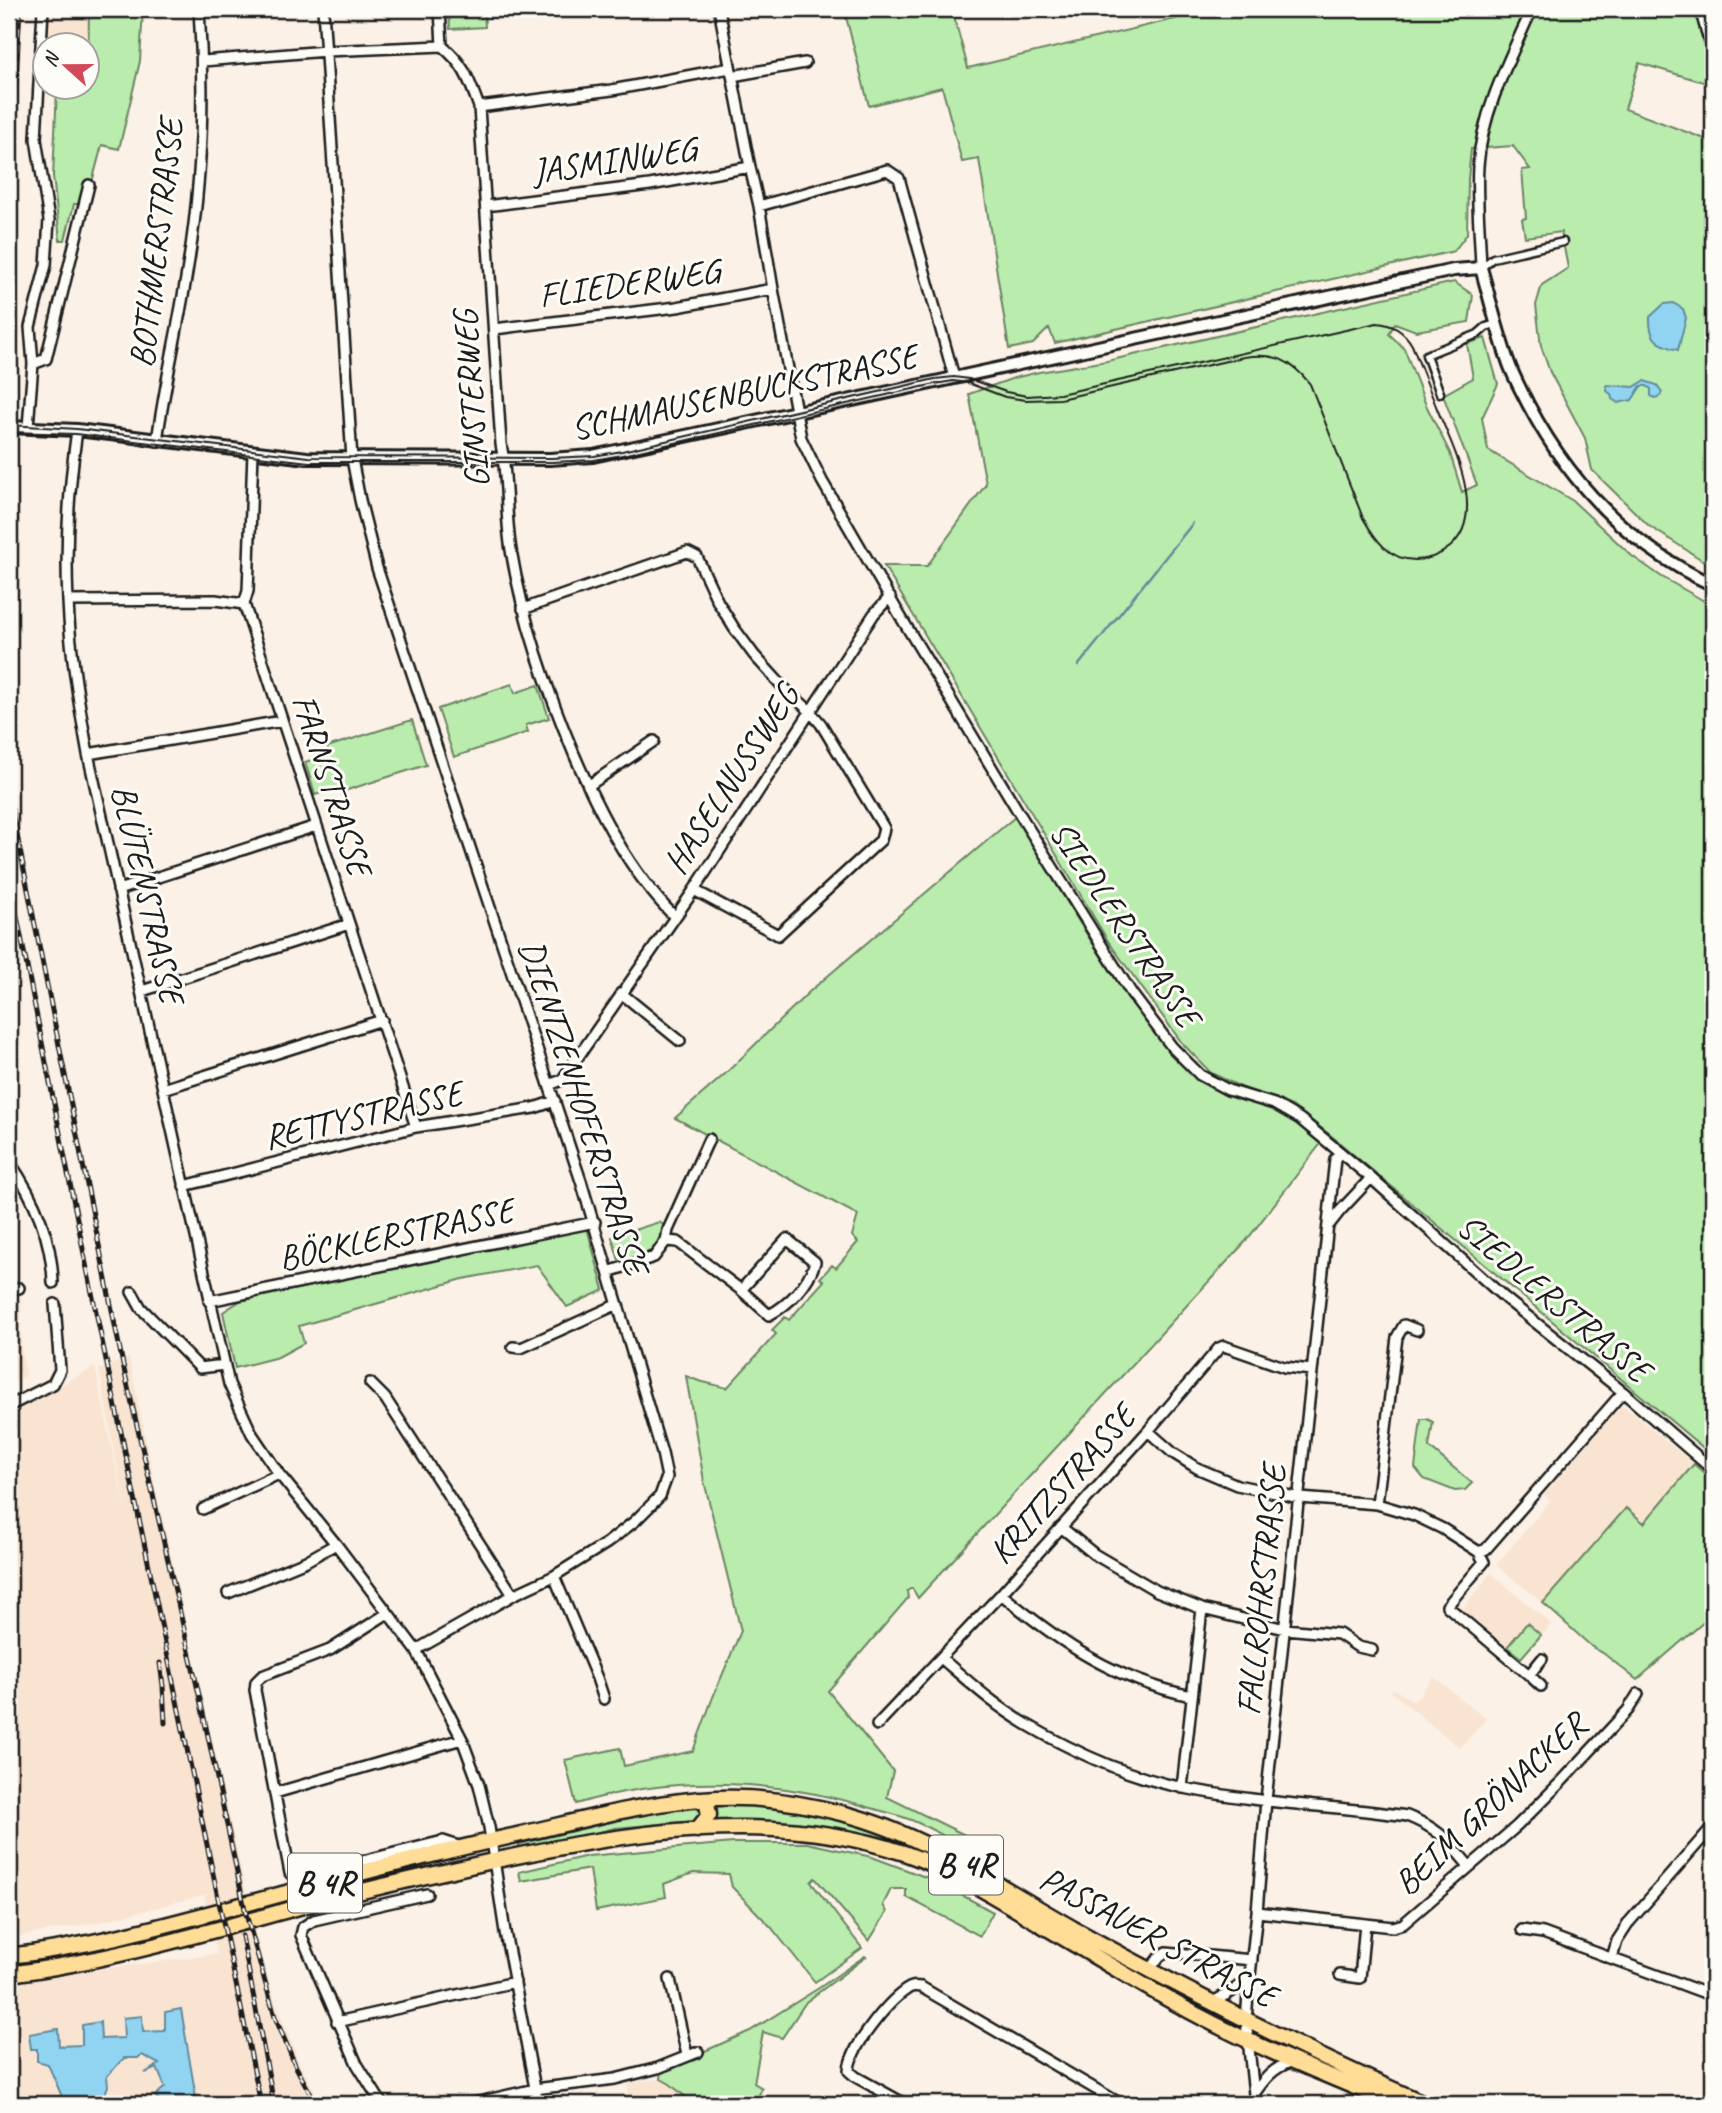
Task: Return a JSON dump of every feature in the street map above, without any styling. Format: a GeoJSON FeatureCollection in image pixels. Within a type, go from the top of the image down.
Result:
{"type":"FeatureCollection","features":[{"type":"Feature","properties":{"kind":"main road","name":"PASSAUER STRASSE"},"geometry":{"type":"LineString","coordinates":[[491,1841],[632,1809],[698,1799],[739,1798],[791,1803],[847,1815],[895,1830],[952,1858],[1211,2003],[1426,2104]]}},
{"type":"Feature","properties":{"kind":"main road"},"geometry":{"type":"LineString","coordinates":[[697,1830],[709,1815],[707,1804],[698,1799]]}},
{"type":"Feature","properties":{"kind":"main road","name":"PASSAUER STRASSE"},"geometry":{"type":"LineString","coordinates":[[494,1861],[605,1839],[697,1830],[771,1829],[814,1832],[854,1839],[903,1853],[941,1868],[1179,2006],[1250,2042],[1396,2104]]}},
{"type":"Feature","properties":{"kind":"main road","name":"B 4R"},"geometry":{"type":"LineString","coordinates":[[9,1956],[69,1947],[142,1931],[491,1841]]}},
{"type":"Feature","properties":{"kind":"main road","name":"B 4R"},"geometry":{"type":"LineString","coordinates":[[9,1974],[128,1953],[354,1893],[494,1861]]}},
{"type":"Feature","properties":{"kind":"street"},"geometry":{"type":"LineString","coordinates":[[28,427],[33,364],[30,327],[46,265],[49,220],[36,139],[43,9]]}},
{"type":"Feature","properties":{"kind":"street","name":"BOTHMERSTRASSE"},"geometry":{"type":"LineString","coordinates":[[157,441],[187,275],[200,179],[203,61],[200,9]]}},
{"type":"Feature","properties":{"kind":"street","name":"DIENTZENHOFERSTRASSE"},"geometry":{"type":"LineString","coordinates":[[323,9],[352,459],[360,500],[377,568],[595,1222],[667,1477],[660,1496],[635,1521],[607,1543],[554,1576],[513,1595],[416,1650]]}},
{"type":"Feature","properties":{"kind":"street"},"geometry":{"type":"LineString","coordinates":[[203,61],[326,51],[442,46],[440,9]]}},
{"type":"Feature","properties":{"kind":"street","name":"SIEDLERSTRASSE"},"geometry":{"type":"LineString","coordinates":[[719,9],[760,206],[798,431],[813,463],[890,597],[1132,995],[1190,1066],[1209,1081],[1228,1090],[1282,1107],[1300,1119],[1371,1178],[1506,1299],[1623,1392],[1713,1470]]}},
{"type":"Feature","properties":{"kind":"street"},"geometry":{"type":"LineString","coordinates":[[1532,9],[1483,132],[1478,170],[1480,268],[1508,360],[1520,389],[1549,442],[1576,480],[1607,514],[1637,539],[1713,585]]}},
{"type":"Feature","properties":{"kind":"street"},"geometry":{"type":"LineString","coordinates":[[1700,9],[1708,37],[1713,44]]}},
{"type":"Feature","properties":{"kind":"street","name":"GINSTERWEG"},"geometry":{"type":"LineString","coordinates":[[442,46],[467,73],[479,107],[509,537],[523,609],[546,686],[588,786],[618,845],[674,916]]}},
{"type":"Feature","properties":{"kind":"street"},"geometry":{"type":"LineString","coordinates":[[479,107],[804,63]]}},
{"type":"Feature","properties":{"kind":"street","name":"JASMINWEG"},"geometry":{"type":"LineString","coordinates":[[486,206],[650,185],[750,167]]}},
{"type":"Feature","properties":{"kind":"street"},"geometry":{"type":"LineString","coordinates":[[760,206],[887,170],[899,178],[954,377]]}},
{"type":"Feature","properties":{"kind":"street"},"geometry":{"type":"LineString","coordinates":[[33,364],[46,359],[89,185]]}},
{"type":"Feature","properties":{"kind":"street"},"geometry":{"type":"LineString","coordinates":[[1480,268],[1493,258],[1563,242]]}},
{"type":"Feature","properties":{"kind":"street","name":"SCHMAUSENBUCKSTRASSE"},"geometry":{"type":"LineString","coordinates":[[9,427],[77,430],[307,458],[550,459],[602,455],[1454,270],[1480,268]]}},
{"type":"Feature","properties":{"kind":"street","name":"FLIEDERWEG"},"geometry":{"type":"LineString","coordinates":[[494,329],[677,307],[773,289]]}},
{"type":"Feature","properties":{"kind":"street"},"geometry":{"type":"LineString","coordinates":[[1440,393],[1426,355],[1478,334],[1497,323]]}},
{"type":"Feature","properties":{"kind":"street","name":"BLÜTENSTRASSE"},"geometry":{"type":"LineString","coordinates":[[77,430],[67,520],[68,601],[77,691],[88,754],[224,1365],[237,1404],[251,1434],[416,1650],[462,1739],[479,1786],[491,1841],[538,2104]]}},
{"type":"Feature","properties":{"kind":"street","name":"FARNSTRASSE"},"geometry":{"type":"LineString","coordinates":[[253,452],[248,591],[244,604],[416,1127]]}},
{"type":"Feature","properties":{"kind":"street"},"geometry":{"type":"LineString","coordinates":[[523,609],[687,552],[697,557],[718,602],[734,628],[754,655],[821,724],[884,828],[881,840],[778,935],[694,890]]}},
{"type":"Feature","properties":{"kind":"street","name":"HASELNUSSWEG"},"geometry":{"type":"LineString","coordinates":[[549,1085],[562,1080],[694,890],[874,614],[890,597]]}},
{"type":"Feature","properties":{"kind":"street"},"geometry":{"type":"LineString","coordinates":[[68,601],[215,600],[244,604]]}},
{"type":"Feature","properties":{"kind":"street"},"geometry":{"type":"LineString","coordinates":[[88,754],[282,722]]}},
{"type":"Feature","properties":{"kind":"street"},"geometry":{"type":"LineString","coordinates":[[588,786],[654,741]]}},
{"type":"Feature","properties":{"kind":"street"},"geometry":{"type":"LineString","coordinates":[[118,890],[316,827]]}},
{"type":"Feature","properties":{"kind":"street"},"geometry":{"type":"LineString","coordinates":[[142,991],[349,924]]}},
{"type":"Feature","properties":{"kind":"street"},"geometry":{"type":"LineString","coordinates":[[621,993],[680,1041]]}},
{"type":"Feature","properties":{"kind":"street"},"geometry":{"type":"LineString","coordinates":[[163,1090],[382,1020]]}},
{"type":"Feature","properties":{"kind":"street","name":"RETTYSTRASSE"},"geometry":{"type":"LineString","coordinates":[[184,1186],[416,1127],[534,1108],[555,1101]]}},
{"type":"Feature","properties":{"kind":"street"},"geometry":{"type":"LineString","coordinates":[[608,1272],[654,1257],[666,1241],[668,1230],[709,1139]]}},
{"type":"Feature","properties":{"kind":"street","name":"FALLROHRSTRASSE"},"geometry":{"type":"LineString","coordinates":[[1258,2104],[1253,2099],[1250,2042],[1246,2021],[1266,1800],[1312,1370],[1335,1159],[1340,1152]]}},
{"type":"Feature","properties":{"kind":"street"},"geometry":{"type":"LineString","coordinates":[[9,1161],[41,1218],[53,1261],[53,1283]]}},
{"type":"Feature","properties":{"kind":"street"},"geometry":{"type":"LineString","coordinates":[[9,1177],[19,1176]]}},
{"type":"Feature","properties":{"kind":"street"},"geometry":{"type":"LineString","coordinates":[[1328,1226],[1371,1178]]}},
{"type":"Feature","properties":{"kind":"street","name":"BÖCKLERSTRASSE"},"geometry":{"type":"LineString","coordinates":[[209,1301],[595,1222]]}},
{"type":"Feature","properties":{"kind":"street"},"geometry":{"type":"LineString","coordinates":[[666,1241],[678,1242],[769,1315],[781,1309],[811,1275],[815,1262],[787,1239],[741,1290]]}},
{"type":"Feature","properties":{"kind":"street"},"geometry":{"type":"LineString","coordinates":[[9,1289],[19,1288]]}},
{"type":"Feature","properties":{"kind":"street"},"geometry":{"type":"LineString","coordinates":[[132,1292],[141,1308],[200,1368],[224,1365]]}},
{"type":"Feature","properties":{"kind":"street"},"geometry":{"type":"LineString","coordinates":[[9,1406],[53,1384],[60,1370],[54,1304]]}},
{"type":"Feature","properties":{"kind":"street"},"geometry":{"type":"LineString","coordinates":[[513,1347],[521,1348],[618,1304]]}},
{"type":"Feature","properties":{"kind":"street"},"geometry":{"type":"LineString","coordinates":[[1377,1504],[1397,1337],[1404,1325],[1417,1331]]}},
{"type":"Feature","properties":{"kind":"street","name":"KRITZSTRASSE"},"geometry":{"type":"LineString","coordinates":[[877,1725],[1148,1432],[1219,1348],[1224,1346],[1284,1367],[1312,1370]]}},
{"type":"Feature","properties":{"kind":"street"},"geometry":{"type":"LineString","coordinates":[[370,1383],[385,1398],[513,1595]]}},
{"type":"Feature","properties":{"kind":"street"},"geometry":{"type":"LineString","coordinates":[[1479,1552],[1486,1549],[1623,1392]]}},
{"type":"Feature","properties":{"kind":"street"},"geometry":{"type":"LineString","coordinates":[[1148,1432],[1172,1453],[1197,1468],[1237,1485],[1300,1498],[1377,1504],[1414,1515],[1443,1529],[1479,1552],[1484,1562],[1447,1606],[1541,1686]]}},
{"type":"Feature","properties":{"kind":"street"},"geometry":{"type":"LineString","coordinates":[[203,1509],[279,1474]]}},
{"type":"Feature","properties":{"kind":"street"},"geometry":{"type":"LineString","coordinates":[[1060,1527],[1094,1553],[1157,1591],[1202,1609],[1286,1629],[1339,1634],[1358,1647],[1372,1650]]}},
{"type":"Feature","properties":{"kind":"street"},"geometry":{"type":"LineString","coordinates":[[228,1593],[306,1561],[336,1544]]}},
{"type":"Feature","properties":{"kind":"street"},"geometry":{"type":"LineString","coordinates":[[554,1576],[604,1699]]}},
{"type":"Feature","properties":{"kind":"street"},"geometry":{"type":"LineString","coordinates":[[1001,1594],[1074,1650],[1110,1669],[1161,1689],[1191,1696]]}},
{"type":"Feature","properties":{"kind":"street"},"geometry":{"type":"LineString","coordinates":[[1182,1788],[1202,1609]]}},
{"type":"Feature","properties":{"kind":"street"},"geometry":{"type":"LineString","coordinates":[[388,1613],[330,1650],[262,1676],[256,1682],[255,1690],[290,1874],[306,1875],[443,1841],[463,1847]]}},
{"type":"Feature","properties":{"kind":"street"},"geometry":{"type":"LineString","coordinates":[[941,1658],[1024,1723],[1100,1762],[1182,1788],[1407,1816],[1428,1824],[1444,1836],[1469,1866]]}},
{"type":"Feature","properties":{"kind":"street"},"geometry":{"type":"LineString","coordinates":[[1529,1675],[1542,1659]]}},
{"type":"Feature","properties":{"kind":"street","name":"BEIM GRÖNACKER"},"geometry":{"type":"LineString","coordinates":[[1257,1912],[1393,1927],[1404,1924],[1517,1826],[1628,1710],[1638,1694]]}},
{"type":"Feature","properties":{"kind":"street"},"geometry":{"type":"LineString","coordinates":[[275,1793],[462,1739]]}},
{"type":"Feature","properties":{"kind":"street"},"geometry":{"type":"LineString","coordinates":[[1612,1958],[1617,1941],[1630,1921],[1713,1826]]}},
{"type":"Feature","properties":{"kind":"street"},"geometry":{"type":"LineString","coordinates":[[382,2104],[357,2064],[301,1935],[303,1927],[314,1920],[427,1894]]}},
{"type":"Feature","properties":{"kind":"street","name":"BEIM GRÖNACKER"},"geometry":{"type":"LineString","coordinates":[[1340,1975],[1360,1978],[1365,1924]]}},
{"type":"Feature","properties":{"kind":"street"},"geometry":{"type":"LineString","coordinates":[[1522,1930],[1543,1933],[1713,1996]]}},
{"type":"Feature","properties":{"kind":"street"},"geometry":{"type":"LineString","coordinates":[[1149,1970],[1166,1952],[1252,1960]]}},
{"type":"Feature","properties":{"kind":"street"},"geometry":{"type":"LineString","coordinates":[[1211,2003],[1250,1978]]}},
{"type":"Feature","properties":{"kind":"street"},"geometry":{"type":"LineString","coordinates":[[670,1979],[687,2056]]}},
{"type":"Feature","properties":{"kind":"street"},"geometry":{"type":"LineString","coordinates":[[337,2022],[515,1982]]}},
{"type":"Feature","properties":{"kind":"street"},"geometry":{"type":"LineString","coordinates":[[905,2104],[856,2077],[849,2071],[849,2062],[875,2022],[906,1990],[914,1986],[921,1987],[1121,2104]]}},
{"type":"Feature","properties":{"kind":"street"},"geometry":{"type":"LineString","coordinates":[[470,2104],[535,2089],[615,2078],[658,2068],[698,2052]]}},
{"type":"Feature","properties":{"kind":"street"},"geometry":{"type":"LineString","coordinates":[[1253,2099],[1269,2073],[1293,2061]]}},
{"type":"Feature","properties":{"kind":"shaded area"},"geometry":{"type":"Polygon","coordinates":[[[37,9],[89,9],[88,32],[36,32],[37,9]]]}},
{"type":"Feature","properties":{"kind":"shaded area"},"geometry":{"type":"Polygon","coordinates":[[[21,1298],[21,1347],[26,1376],[9,1385],[9,1299],[21,1298]]]}},
{"type":"Feature","properties":{"kind":"shaded area"},"geometry":{"type":"Polygon","coordinates":[[[129,1357],[154,1481],[257,1941],[271,1990],[300,2065],[322,2104],[9,2104],[9,1981],[217,1954],[204,1895],[100,1922],[9,1938],[9,1413],[95,1367],[126,1515],[99,1370],[129,1357]]]}},
{"type":"Feature","properties":{"kind":"shaded area"},"geometry":{"type":"Polygon","coordinates":[[[1624,1406],[1694,1464],[1644,1523],[1626,1508],[1543,1603],[1496,1565],[1550,1501],[1544,1495],[1620,1407],[1624,1406]]]}},
{"type":"Feature","properties":{"kind":"shaded area"},"geometry":{"type":"Polygon","coordinates":[[[1491,1573],[1551,1624],[1519,1662],[1459,1613],[1491,1573]]]}},
{"type":"Feature","properties":{"kind":"shaded area"},"geometry":{"type":"Polygon","coordinates":[[[1434,1677],[1486,1719],[1460,1748],[1391,1692],[1393,1689],[1414,1701],[1434,1677]]]}},
{"type":"Feature","properties":{"kind":"shaded area"},"geometry":{"type":"Polygon","coordinates":[[[660,2079],[688,2099],[687,2104],[618,2104],[617,2096],[628,2093],[627,2083],[660,2079]]]}},
{"type":"Feature","properties":{"kind":"green space"},"geometry":{"type":"Polygon","coordinates":[[[89,9],[143,9],[140,61],[119,149],[102,145],[91,186],[81,204],[74,204],[65,240],[60,240],[53,176],[56,102],[102,102],[102,32],[89,32],[89,9]]]}},
{"type":"Feature","properties":{"kind":"green space"},"geometry":{"type":"Polygon","coordinates":[[[449,9],[484,9],[485,27],[450,29],[449,9]]]}},
{"type":"Feature","properties":{"kind":"green space"},"geometry":{"type":"Polygon","coordinates":[[[844,9],[952,9],[968,68],[1217,9],[1713,9],[1713,85],[1639,63],[1625,109],[1713,142],[1713,567],[1649,526],[1592,470],[1585,438],[1550,372],[1541,346],[1536,305],[1542,285],[1568,268],[1561,232],[1525,237],[1522,219],[1526,218],[1522,170],[1530,169],[1513,146],[1471,149],[1467,234],[1454,251],[1055,343],[1049,328],[1033,344],[1009,349],[979,159],[962,162],[942,87],[869,106],[844,9]]]}},
{"type":"Feature","properties":{"kind":"green space"},"geometry":{"type":"Polygon","coordinates":[[[1454,282],[1473,295],[1469,322],[1416,331],[1395,323],[1389,334],[1404,348],[1426,405],[1450,453],[1462,492],[1477,485],[1443,395],[1473,378],[1467,344],[1485,338],[1498,384],[1482,418],[1488,450],[1573,501],[1632,556],[1662,577],[1713,606],[1713,1456],[1329,1134],[1292,1106],[1211,1073],[1182,1043],[1108,941],[884,566],[927,566],[986,484],[969,394],[1039,372],[1107,361],[1454,282]]]}},
{"type":"Feature","properties":{"kind":"green space"},"geometry":{"type":"Polygon","coordinates":[[[512,684],[515,693],[538,685],[549,718],[526,725],[528,732],[454,757],[438,709],[512,684]]]}},
{"type":"Feature","properties":{"kind":"green space"},"geometry":{"type":"Polygon","coordinates":[[[412,720],[426,765],[341,792],[339,787],[315,795],[305,762],[329,755],[327,747],[412,720]]]}},
{"type":"Feature","properties":{"kind":"green space"},"geometry":{"type":"Polygon","coordinates":[[[1016,816],[1115,977],[1182,1064],[1212,1087],[1284,1113],[1322,1142],[1246,1241],[918,1598],[912,1588],[907,1591],[908,1598],[828,1691],[893,1771],[887,1797],[977,1841],[978,1854],[901,1816],[838,1799],[764,1786],[688,1784],[613,1794],[576,1804],[565,1760],[620,1748],[624,1766],[693,1751],[741,1631],[704,1481],[686,1376],[727,1388],[776,1334],[772,1330],[785,1317],[789,1320],[824,1281],[820,1278],[832,1265],[836,1268],[858,1242],[852,1236],[858,1215],[675,1118],[725,1074],[809,992],[1016,816]]]}},
{"type":"Feature","properties":{"kind":"green space"},"geometry":{"type":"Polygon","coordinates":[[[659,1222],[665,1226],[653,1250],[620,1264],[612,1237],[659,1222]]]}},
{"type":"Feature","properties":{"kind":"green space"},"geometry":{"type":"Polygon","coordinates":[[[587,1228],[604,1290],[567,1307],[537,1265],[463,1279],[299,1326],[304,1343],[278,1357],[235,1368],[223,1312],[240,1301],[587,1228]]]}},
{"type":"Feature","properties":{"kind":"green space"},"geometry":{"type":"Polygon","coordinates":[[[1421,1419],[1433,1422],[1429,1447],[1472,1483],[1465,1490],[1455,1491],[1424,1479],[1415,1468],[1421,1419]]]}},
{"type":"Feature","properties":{"kind":"green space"},"geometry":{"type":"Polygon","coordinates":[[[1694,1464],[1713,1481],[1713,1614],[1637,1680],[1592,1647],[1543,1603],[1626,1508],[1644,1523],[1694,1464]]]}},
{"type":"Feature","properties":{"kind":"green space"},"geometry":{"type":"Polygon","coordinates":[[[1527,1623],[1541,1635],[1521,1658],[1507,1647],[1527,1623]]]}},
{"type":"Feature","properties":{"kind":"green space"},"geometry":{"type":"Polygon","coordinates":[[[718,1804],[783,1808],[847,1821],[898,1838],[967,1872],[931,1859],[713,1822],[718,1804]]]}},
{"type":"Feature","properties":{"kind":"green space"},"geometry":{"type":"Polygon","coordinates":[[[693,1806],[703,1811],[697,1821],[615,1828],[520,1851],[519,1844],[653,1812],[693,1806]]]}},
{"type":"Feature","properties":{"kind":"green space"},"geometry":{"type":"Polygon","coordinates":[[[733,1843],[807,1843],[872,1857],[936,1881],[993,1912],[980,1936],[906,1897],[906,1889],[891,1889],[883,1905],[887,1912],[869,1941],[815,1878],[811,1882],[862,1948],[815,1982],[771,1927],[732,1887],[729,1874],[693,1873],[664,1884],[666,1897],[596,1911],[590,1869],[521,1881],[519,1872],[588,1856],[733,1843]]]}},
{"type":"Feature","properties":{"kind":"green space"},"geometry":{"type":"Polygon","coordinates":[[[865,1956],[806,2002],[782,2038],[763,2032],[754,2083],[762,2088],[755,2104],[687,2104],[688,2099],[661,2079],[662,2070],[750,2031],[865,1956]]]}},
{"type":"Feature","properties":{"kind":"water"},"geometry":{"type":"Polygon","coordinates":[[[1673,303],[1683,309],[1686,318],[1678,350],[1656,340],[1650,325],[1650,317],[1664,304],[1673,303]]]}},
{"type":"Feature","properties":{"kind":"water"},"geometry":{"type":"Polygon","coordinates":[[[1644,381],[1657,385],[1662,392],[1660,396],[1651,396],[1651,389],[1641,386],[1632,400],[1618,403],[1607,391],[1607,385],[1634,387],[1644,381]]]}},
{"type":"Feature","properties":{"kind":"water"},"geometry":{"type":"Polygon","coordinates":[[[181,2009],[197,2104],[163,2104],[155,2096],[165,2087],[157,2068],[145,2073],[159,2064],[142,2055],[138,2058],[124,2058],[107,2076],[108,2086],[104,2096],[110,2095],[104,2098],[108,2104],[72,2104],[68,2098],[63,2099],[48,2064],[37,2061],[37,2049],[31,2049],[29,2034],[58,2029],[59,2046],[82,2045],[82,2025],[100,2022],[101,2039],[124,2038],[123,2018],[142,2016],[143,2032],[165,2031],[165,2012],[181,2009]]]}},
{"type":"Feature","properties":{"kind":"waterway"},"geometry":{"type":"LineString","coordinates":[[1078,666],[1193,523]]}},
{"type":"Feature","properties":{"kind":"tram line"},"geometry":{"type":"LineString","coordinates":[[9,425],[77,429],[309,457],[594,456],[935,379],[969,379],[1027,396],[1060,394],[1377,323],[1398,329],[1412,345],[1458,462],[1467,499],[1466,517],[1461,533],[1450,547],[1438,555],[1415,560],[1390,552],[1378,541],[1363,518],[1310,384],[1289,364],[1264,356],[1244,357],[1060,399],[1026,400],[1005,397],[968,383],[953,381],[594,460],[309,462],[76,434],[9,432]]}},
{"type":"Feature","properties":{"kind":"railway"},"geometry":{"type":"LineString","coordinates":[[9,195],[20,9]]}},
{"type":"Feature","properties":{"kind":"railway"},"geometry":{"type":"LineString","coordinates":[[9,795],[123,1365],[200,1699],[246,1914],[275,2017],[296,2067],[316,2104]]}},
{"type":"Feature","properties":{"kind":"railway"},"geometry":{"type":"LineString","coordinates":[[9,876],[85,1259],[261,2104]]}},
{"type":"Feature","properties":{"kind":"railway"},"geometry":{"type":"LineString","coordinates":[[160,1663],[165,1723]]}},
{"type":"Feature","properties":{"kind":"railway"},"geometry":{"type":"LineString","coordinates":[[242,1936],[274,2104]]}}]}
